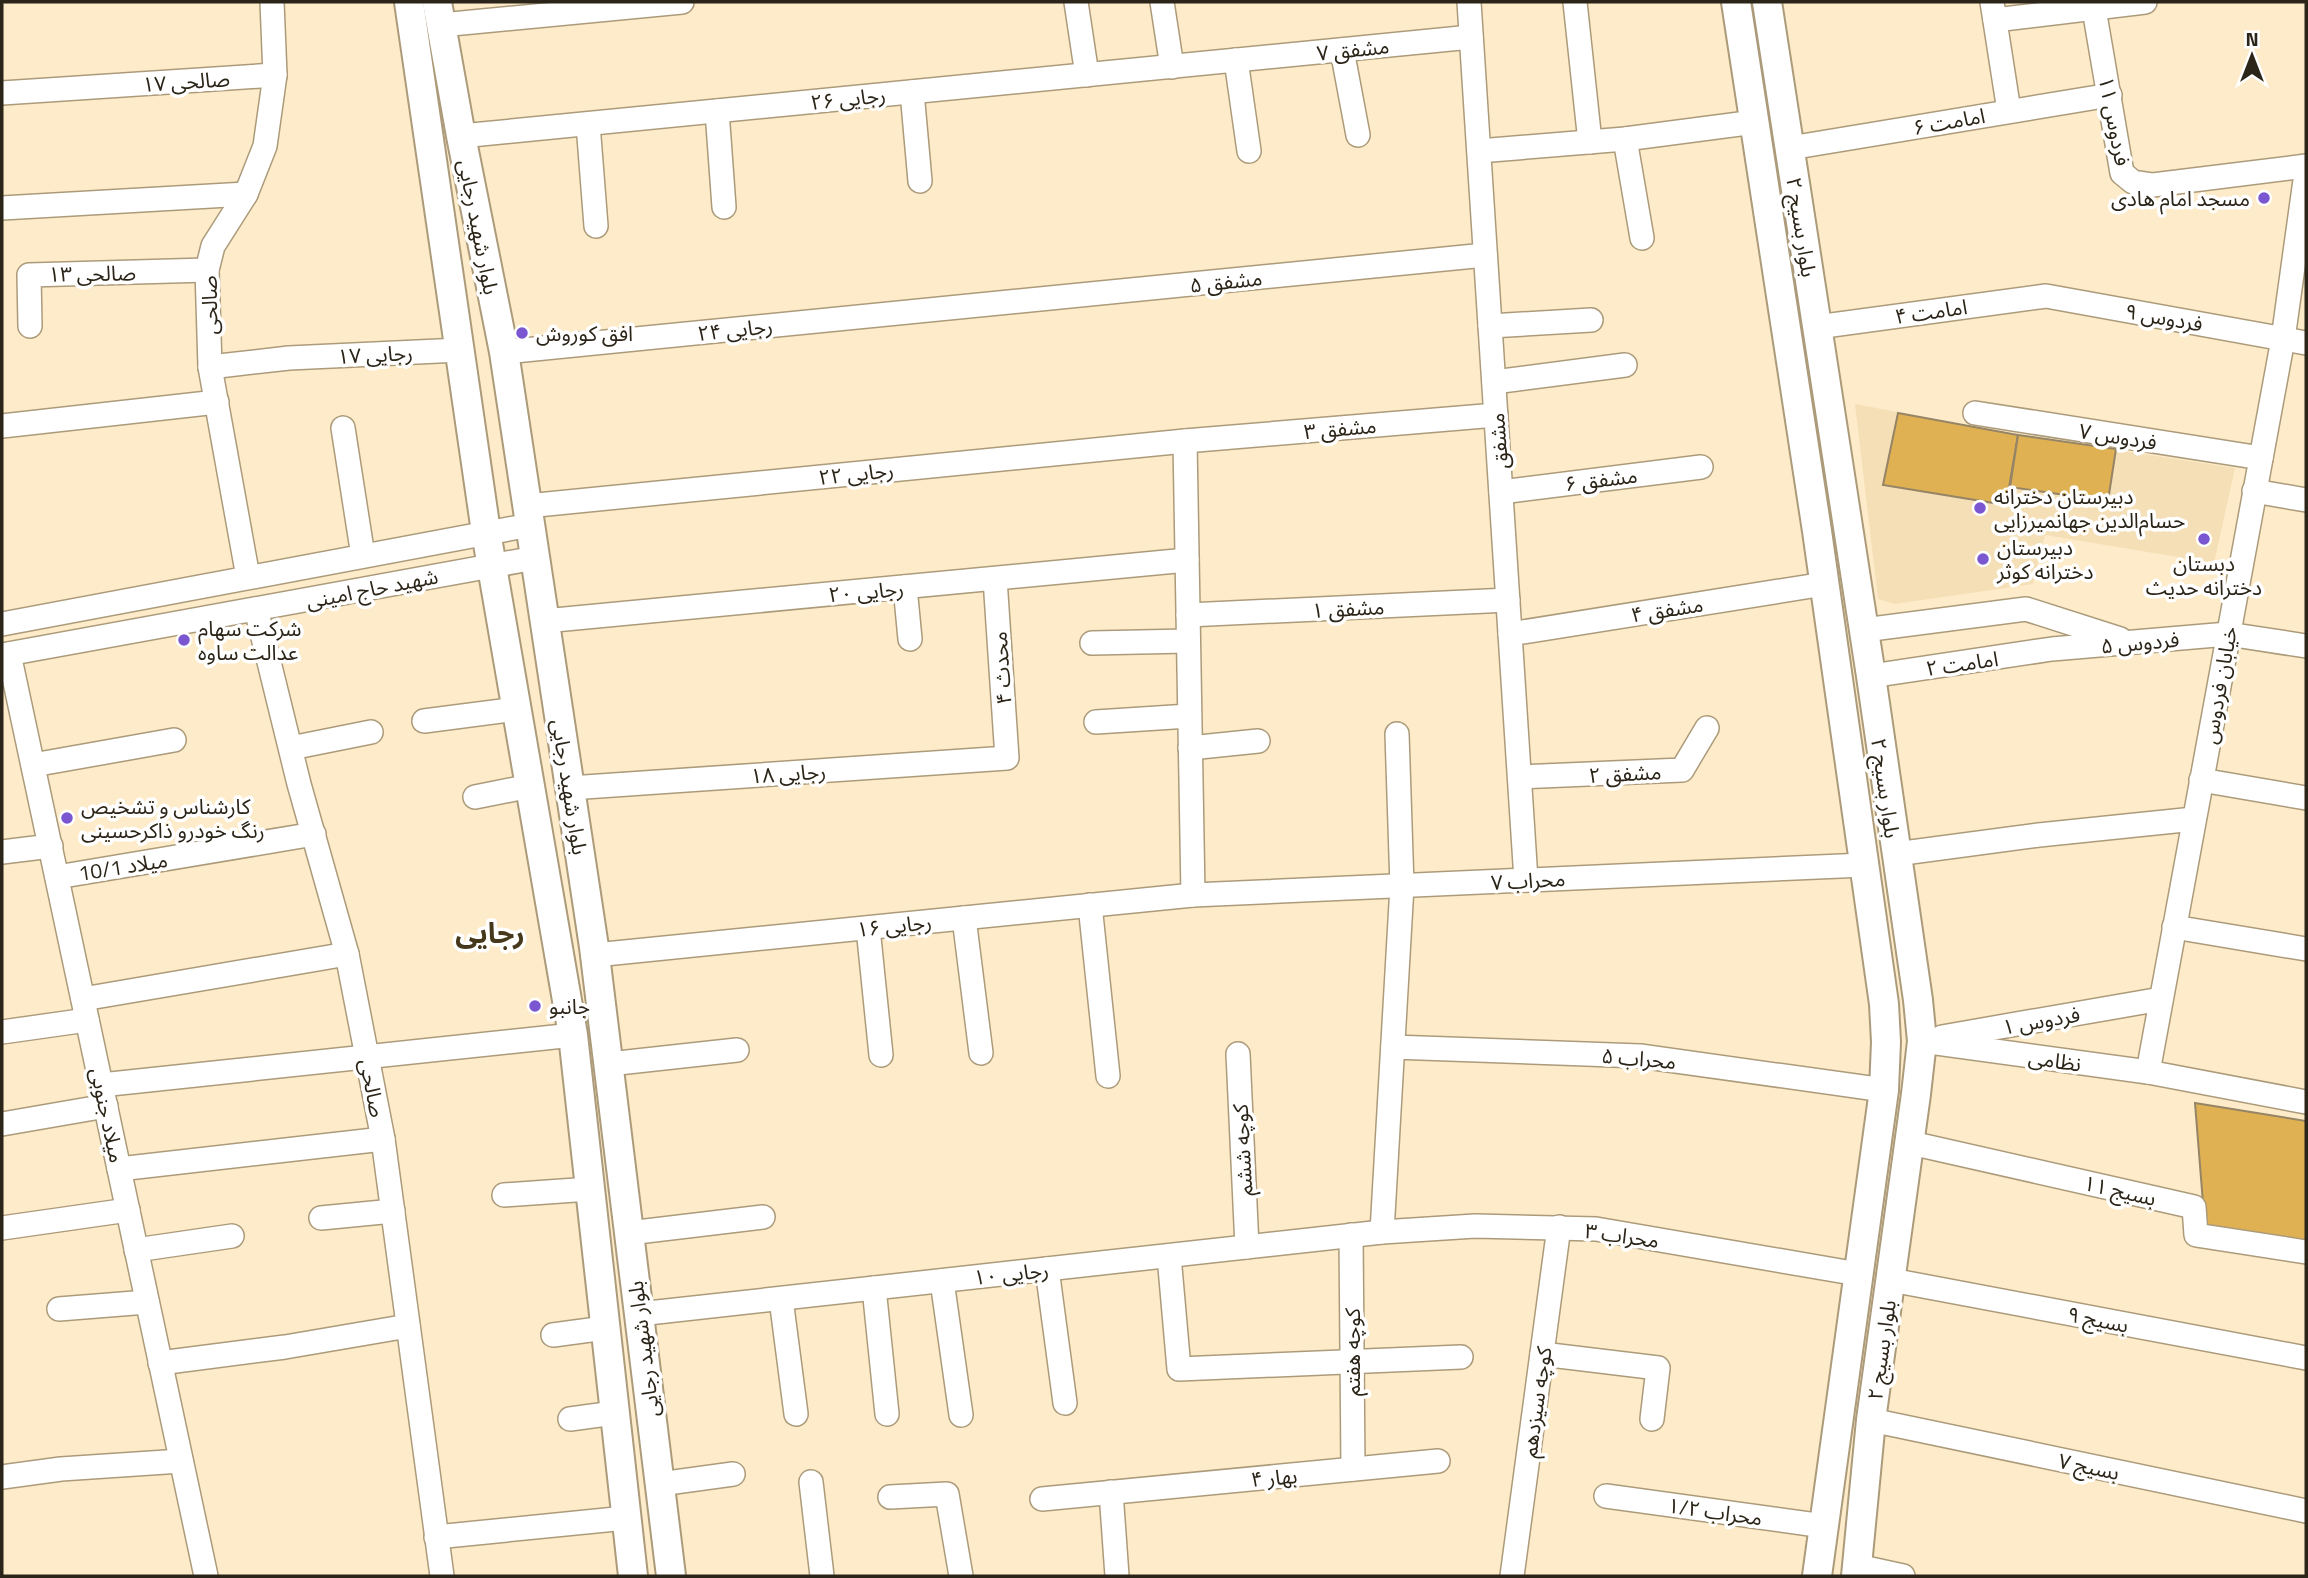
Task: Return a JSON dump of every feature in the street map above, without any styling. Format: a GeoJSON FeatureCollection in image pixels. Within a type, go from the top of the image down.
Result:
{"type":"FeatureCollection","features":[{"type":"Feature","properties":{"kind":"main road","name":"بلوار شهید رجایی"},"geometry":{"type":"LineString","coordinates":[[408,2],[486,533],[573,1035],[633,1576]]}},
{"type":"Feature","properties":{"kind":"main road","name":"بلوار بسیج ۲"},"geometry":{"type":"LineString","coordinates":[[1736,2],[1824,584],[1884,1004],[1886,1042],[1884,1090],[1817,1576]]}},
{"type":"Feature","properties":{"kind":"main road","name":"بلوار بسیج ۲"},"geometry":{"type":"LineString","coordinates":[[1767,2],[1871,676],[1922,1041],[1911,1143],[1871,1420],[1856,1571]]}},
{"type":"Feature","properties":{"kind":"main road","name":"بلوار شهید رجایی"},"geometry":{"type":"LineString","coordinates":[[439,14],[460,136],[504,352],[595,955],[671,1576]]}},
{"type":"Feature","properties":{"kind":"main road"},"geometry":{"type":"LineString","coordinates":[[1886,1042],[1922,1041]]}},
{"type":"Feature","properties":{"kind":"street","name":"صالحی"},"geometry":{"type":"LineString","coordinates":[[248,577],[210,367],[207,270],[213,246],[246,194],[265,146],[275,75],[272,2]]}},
{"type":"Feature","properties":{"kind":"street"},"geometry":{"type":"LineString","coordinates":[[439,14],[682,2]]}},
{"type":"Feature","properties":{"kind":"street"},"geometry":{"type":"LineString","coordinates":[[1076,2],[1087,75]]}},
{"type":"Feature","properties":{"kind":"street"},"geometry":{"type":"LineString","coordinates":[[1162,2],[1171,67]]}},
{"type":"Feature","properties":{"kind":"street","name":"مشفق"},"geometry":{"type":"LineString","coordinates":[[1469,2],[1526,880]]}},
{"type":"Feature","properties":{"kind":"street"},"geometry":{"type":"LineString","coordinates":[[1575,2],[1590,142]]}},
{"type":"Feature","properties":{"kind":"street"},"geometry":{"type":"LineString","coordinates":[[2009,111],[1994,11],[2094,9],[2145,2]]}},
{"type":"Feature","properties":{"kind":"street","name":"فردوس ۱۱"},"geometry":{"type":"LineString","coordinates":[[2094,9],[2122,173],[2133,182],[2153,186],[2306,177]]}},
{"type":"Feature","properties":{"kind":"street","name":"مشفق ۷"},"geometry":{"type":"LineString","coordinates":[[1236,60],[1471,37]]}},
{"type":"Feature","properties":{"kind":"street"},"geometry":{"type":"LineString","coordinates":[[1342,50],[1358,135]]}},
{"type":"Feature","properties":{"kind":"street"},"geometry":{"type":"LineString","coordinates":[[1236,60],[1249,151]]}},
{"type":"Feature","properties":{"kind":"street","name":"رجایی ۲۶"},"geometry":{"type":"LineString","coordinates":[[460,136],[1236,60]]}},
{"type":"Feature","properties":{"kind":"street","name":"صالحی ۱۷"},"geometry":{"type":"LineString","coordinates":[[2,93],[275,75]]}},
{"type":"Feature","properties":{"kind":"street"},"geometry":{"type":"LineString","coordinates":[[912,92],[920,181]]}},
{"type":"Feature","properties":{"kind":"street","name":"امامت ۶"},"geometry":{"type":"LineString","coordinates":[[1790,148],[2110,95]]}},
{"type":"Feature","properties":{"kind":"street"},"geometry":{"type":"LineString","coordinates":[[717,111],[724,207]]}},
{"type":"Feature","properties":{"kind":"street"},"geometry":{"type":"LineString","coordinates":[[1479,151],[1625,139],[1755,122]]}},
{"type":"Feature","properties":{"kind":"street"},"geometry":{"type":"LineString","coordinates":[[588,124],[596,226]]}},
{"type":"Feature","properties":{"kind":"street"},"geometry":{"type":"LineString","coordinates":[[1625,139],[1642,239]]}},
{"type":"Feature","properties":{"kind":"street","name":"خیابان فردوس"},"geometry":{"type":"LineString","coordinates":[[2148,1072],[2283,338],[2306,177]]}},
{"type":"Feature","properties":{"kind":"street"},"geometry":{"type":"LineString","coordinates":[[2,208],[246,194]]}},
{"type":"Feature","properties":{"kind":"street"},"geometry":{"type":"LineString","coordinates":[[1766,201],[1797,196]]}},
{"type":"Feature","properties":{"kind":"street","name":"مشفق ۵"},"geometry":{"type":"LineString","coordinates":[[966,306],[1485,255]]}},
{"type":"Feature","properties":{"kind":"street","name":"صالحی ۱۳"},"geometry":{"type":"LineString","coordinates":[[30,327],[29,275],[207,270]]}},
{"type":"Feature","properties":{"kind":"street","name":"فردوس ۹"},"geometry":{"type":"LineString","coordinates":[[2046,296],[2306,343]]}},
{"type":"Feature","properties":{"kind":"street","name":"امامت ۴"},"geometry":{"type":"LineString","coordinates":[[1817,327],[2046,296]]}},
{"type":"Feature","properties":{"kind":"street","name":"رجایی ۲۴"},"geometry":{"type":"LineString","coordinates":[[504,352],[966,306]]}},
{"type":"Feature","properties":{"kind":"street"},"geometry":{"type":"LineString","coordinates":[[1490,326],[1591,320]]}},
{"type":"Feature","properties":{"kind":"street","name":"رجایی ۱۷"},"geometry":{"type":"LineString","coordinates":[[210,367],[289,358],[460,349]]}},
{"type":"Feature","properties":{"kind":"street"},"geometry":{"type":"LineString","coordinates":[[1494,382],[1625,365]]}},
{"type":"Feature","properties":{"kind":"street"},"geometry":{"type":"LineString","coordinates":[[2,426],[217,402]]}},
{"type":"Feature","properties":{"kind":"street","name":"فردوس ۷"},"geometry":{"type":"LineString","coordinates":[[1975,413],[2261,458]]}},
{"type":"Feature","properties":{"kind":"street","name":"مشفق ۳"},"geometry":{"type":"LineString","coordinates":[[1185,440],[1496,415]]}},
{"type":"Feature","properties":{"kind":"street"},"geometry":{"type":"LineString","coordinates":[[343,428],[363,556]]}},
{"type":"Feature","properties":{"kind":"street"},"geometry":{"type":"LineString","coordinates":[[1185,440],[1193,895]]}},
{"type":"Feature","properties":{"kind":"street","name":"رجایی ۲۲"},"geometry":{"type":"LineString","coordinates":[[528,516],[1185,440]]}},
{"type":"Feature","properties":{"kind":"street","name":"مشفق ۶"},"geometry":{"type":"LineString","coordinates":[[1501,492],[1701,467]]}},
{"type":"Feature","properties":{"kind":"street"},"geometry":{"type":"LineString","coordinates":[[2255,491],[2306,500]]}},
{"type":"Feature","properties":{"kind":"street","name":"شهید حاج امینی"},"geometry":{"type":"LineString","coordinates":[[2,624],[486,533],[528,516]]}},
{"type":"Feature","properties":{"kind":"street"},"geometry":{"type":"LineString","coordinates":[[430,544],[439,549],[443,558],[442,568],[435,576]]}},
{"type":"Feature","properties":{"kind":"street","name":"شهید حاج امینی"},"geometry":{"type":"LineString","coordinates":[[6,655],[535,558]]}},
{"type":"Feature","properties":{"kind":"street","name":"رجایی ۲۰"},"geometry":{"type":"LineString","coordinates":[[544,621],[1187,560]]}},
{"type":"Feature","properties":{"kind":"street","name":"محدث ۴"},"geometry":{"type":"LineString","coordinates":[[995,579],[1007,758]]}},
{"type":"Feature","properties":{"kind":"street","name":"مشفق ۴"},"geometry":{"type":"LineString","coordinates":[[1510,634],[1824,584]]}},
{"type":"Feature","properties":{"kind":"street"},"geometry":{"type":"LineString","coordinates":[[905,587],[910,639]]}},
{"type":"Feature","properties":{"kind":"street","name":"مشفق ۱"},"geometry":{"type":"LineString","coordinates":[[1188,615],[1508,600]]}},
{"type":"Feature","properties":{"kind":"street","name":"صالحی"},"geometry":{"type":"LineString","coordinates":[[256,609],[290,748],[348,954],[383,1139],[442,1576]]}},
{"type":"Feature","properties":{"kind":"street"},"geometry":{"type":"LineString","coordinates":[[1864,630],[2026,609],[2131,643]]}},
{"type":"Feature","properties":{"kind":"street","name":"فردوس ۵"},"geometry":{"type":"LineString","coordinates":[[2052,649],[2228,635],[2306,646]]}},
{"type":"Feature","properties":{"kind":"street"},"geometry":{"type":"LineString","coordinates":[[1092,643],[1188,641]]}},
{"type":"Feature","properties":{"kind":"street","name":"امامت ۲"},"geometry":{"type":"LineString","coordinates":[[1871,676],[2052,649]]}},
{"type":"Feature","properties":{"kind":"street","name":"میلاد جنوبی"},"geometry":{"type":"LineString","coordinates":[[6,655],[51,846],[204,1576]]}},
{"type":"Feature","properties":{"kind":"street"},"geometry":{"type":"LineString","coordinates":[[424,721],[517,709]]}},
{"type":"Feature","properties":{"kind":"street"},"geometry":{"type":"LineString","coordinates":[[1096,722],[1189,716]]}},
{"type":"Feature","properties":{"kind":"street","name":"مشفق ۲"},"geometry":{"type":"LineString","coordinates":[[1520,777],[1682,770],[1707,728]]}},
{"type":"Feature","properties":{"kind":"street"},"geometry":{"type":"LineString","coordinates":[[290,748],[371,732]]}},
{"type":"Feature","properties":{"kind":"street"},"geometry":{"type":"LineString","coordinates":[[1382,1232],[1402,886],[1397,734]]}},
{"type":"Feature","properties":{"kind":"street"},"geometry":{"type":"LineString","coordinates":[[33,765],[174,740]]}},
{"type":"Feature","properties":{"kind":"street"},"geometry":{"type":"LineString","coordinates":[[1190,748],[1258,741]]}},
{"type":"Feature","properties":{"kind":"street","name":"رجایی ۱۸"},"geometry":{"type":"LineString","coordinates":[[570,788],[1007,758]]}},
{"type":"Feature","properties":{"kind":"street"},"geometry":{"type":"LineString","coordinates":[[2201,780],[2306,798]]}},
{"type":"Feature","properties":{"kind":"street"},"geometry":{"type":"LineString","coordinates":[[475,797],[530,786]]}},
{"type":"Feature","properties":{"kind":"street"},"geometry":{"type":"LineString","coordinates":[[1896,854],[2039,835],[2194,819]]}},
{"type":"Feature","properties":{"kind":"street","name":"میلاد 10/1"},"geometry":{"type":"LineString","coordinates":[[57,877],[314,834]]}},
{"type":"Feature","properties":{"kind":"street"},"geometry":{"type":"LineString","coordinates":[[2,852],[51,846]]}},
{"type":"Feature","properties":{"kind":"street","name":"محراب ۷"},"geometry":{"type":"LineString","coordinates":[[1193,895],[1864,865]]}},
{"type":"Feature","properties":{"kind":"street","name":"رجایی ۱۶"},"geometry":{"type":"LineString","coordinates":[[595,955],[1193,895]]}},
{"type":"Feature","properties":{"kind":"street"},"geometry":{"type":"LineString","coordinates":[[1090,905],[1108,1076]]}},
{"type":"Feature","properties":{"kind":"street"},"geometry":{"type":"LineString","coordinates":[[964,918],[981,1053]]}},
{"type":"Feature","properties":{"kind":"street"},"geometry":{"type":"LineString","coordinates":[[2174,927],[2301,948]]}},
{"type":"Feature","properties":{"kind":"street"},"geometry":{"type":"LineString","coordinates":[[868,928],[881,1055]]}},
{"type":"Feature","properties":{"kind":"street"},"geometry":{"type":"LineString","coordinates":[[2,1032],[228,973],[348,954]]}},
{"type":"Feature","properties":{"kind":"street","name":"فردوس ۱"},"geometry":{"type":"LineString","coordinates":[[1922,1041],[2161,999]]}},
{"type":"Feature","properties":{"kind":"street"},"geometry":{"type":"LineString","coordinates":[[2,1124],[103,1096],[229,1070],[573,1035]]}},
{"type":"Feature","properties":{"kind":"street","name":"نظامی"},"geometry":{"type":"LineString","coordinates":[[1922,1041],[2148,1072],[2306,1102]]}},
{"type":"Feature","properties":{"kind":"street","name":"محراب ۵"},"geometry":{"type":"LineString","coordinates":[[1393,1047],[1640,1056],[1884,1090]]}},
{"type":"Feature","properties":{"kind":"street"},"geometry":{"type":"LineString","coordinates":[[608,1064],[737,1050]]}},
{"type":"Feature","properties":{"kind":"street","name":"کوچه ششم"},"geometry":{"type":"LineString","coordinates":[[1238,1054],[1247,1247]]}},
{"type":"Feature","properties":{"kind":"street"},"geometry":{"type":"LineString","coordinates":[[119,1169],[383,1139]]}},
{"type":"Feature","properties":{"kind":"street","name":"۱۱ بسیج"},"geometry":{"type":"LineString","coordinates":[[1911,1143],[2194,1207],[2196,1234],[2306,1252]]}},
{"type":"Feature","properties":{"kind":"street"},"geometry":{"type":"LineString","coordinates":[[504,1195],[590,1189]]}},
{"type":"Feature","properties":{"kind":"street"},"geometry":{"type":"LineString","coordinates":[[9,1227],[128,1210]]}},
{"type":"Feature","properties":{"kind":"street"},"geometry":{"type":"LineString","coordinates":[[321,1218],[393,1211]]}},
{"type":"Feature","properties":{"kind":"street"},"geometry":{"type":"LineString","coordinates":[[629,1233],[763,1217]]}},
{"type":"Feature","properties":{"kind":"street","name":"محراب ۳"},"geometry":{"type":"LineString","coordinates":[[1382,1232],[1475,1226],[1596,1229],[1858,1274]]}},
{"type":"Feature","properties":{"kind":"street","name":"کوچه سیزدهم"},"geometry":{"type":"LineString","coordinates":[[1512,1576],[1559,1227]]}},
{"type":"Feature","properties":{"kind":"street","name":"رجایی ۱۰"},"geometry":{"type":"LineString","coordinates":[[639,1314],[1382,1232]]}},
{"type":"Feature","properties":{"kind":"street"},"geometry":{"type":"LineString","coordinates":[[136,1250],[232,1236]]}},
{"type":"Feature","properties":{"kind":"street","name":"کوچه هفتم"},"geometry":{"type":"LineString","coordinates":[[1351,1236],[1353,1469]]}},
{"type":"Feature","properties":{"kind":"street"},"geometry":{"type":"LineString","coordinates":[[1169,1256],[1179,1369],[1461,1357]]}},
{"type":"Feature","properties":{"kind":"street"},"geometry":{"type":"LineString","coordinates":[[1047,1269],[1065,1403]]}},
{"type":"Feature","properties":{"kind":"street","name":"۹ بسیج"},"geometry":{"type":"LineString","coordinates":[[1891,1280],[2306,1359]]}},
{"type":"Feature","properties":{"kind":"street"},"geometry":{"type":"LineString","coordinates":[[942,1281],[961,1415]]}},
{"type":"Feature","properties":{"kind":"street"},"geometry":{"type":"LineString","coordinates":[[874,1288],[887,1413]]}},
{"type":"Feature","properties":{"kind":"street"},"geometry":{"type":"LineString","coordinates":[[781,1299],[796,1415]]}},
{"type":"Feature","properties":{"kind":"street"},"geometry":{"type":"LineString","coordinates":[[59,1309],[147,1302]]}},
{"type":"Feature","properties":{"kind":"street"},"geometry":{"type":"LineString","coordinates":[[160,1363],[285,1347],[408,1326]]}},
{"type":"Feature","properties":{"kind":"street"},"geometry":{"type":"LineString","coordinates":[[554,1335],[605,1328]]}},
{"type":"Feature","properties":{"kind":"street"},"geometry":{"type":"LineString","coordinates":[[1542,1354],[1658,1368],[1653,1419]]}},
{"type":"Feature","properties":{"kind":"street"},"geometry":{"type":"LineString","coordinates":[[570,1419],[614,1413]]}},
{"type":"Feature","properties":{"kind":"street","name":"۷ بسیج"},"geometry":{"type":"LineString","coordinates":[[1871,1420],[2306,1511]]}},
{"type":"Feature","properties":{"kind":"street"},"geometry":{"type":"LineString","coordinates":[[2,1477],[61,1469],[181,1461]]}},
{"type":"Feature","properties":{"kind":"street","name":"بهار ۴"},"geometry":{"type":"LineString","coordinates":[[1042,1499],[1438,1461]]}},
{"type":"Feature","properties":{"kind":"street"},"geometry":{"type":"LineString","coordinates":[[660,1484],[733,1474]]}},
{"type":"Feature","properties":{"kind":"street"},"geometry":{"type":"LineString","coordinates":[[811,1482],[822,1576]]}},
{"type":"Feature","properties":{"kind":"street"},"geometry":{"type":"LineString","coordinates":[[1111,1492],[1118,1576]]}},
{"type":"Feature","properties":{"kind":"street"},"geometry":{"type":"LineString","coordinates":[[890,1497],[947,1494],[961,1576]]}},
{"type":"Feature","properties":{"kind":"street","name":"محراب ۱/۲"},"geometry":{"type":"LineString","coordinates":[[1606,1496],[1824,1526]]}},
{"type":"Feature","properties":{"kind":"street"},"geometry":{"type":"LineString","coordinates":[[436,1537],[626,1518]]}},
{"type":"Feature","properties":{"kind":"street"},"geometry":{"type":"LineString","coordinates":[[1856,1571],[1903,1576]]}},
{"type":"Feature","properties":{"kind":"shaded area"},"geometry":{"type":"Polygon","coordinates":[[[1855,404],[2018,435],[2235,468],[2214,563],[2045,535],[2033,584],[1895,604],[1878,599],[1855,404]]]}},
{"type":"Feature","properties":{"kind":"building"},"geometry":{"type":"Polygon","coordinates":[[[1898,413],[2018,435],[2006,505],[1883,485],[1898,413]]]}},
{"type":"Feature","properties":{"kind":"building"},"geometry":{"type":"Polygon","coordinates":[[[2018,435],[2116,449],[2108,501],[2010,487],[2018,435]]]}},
{"type":"Feature","properties":{"kind":"building"},"geometry":{"type":"Polygon","coordinates":[[[2195,1103],[2306,1121],[2306,1244],[2205,1228],[2195,1103]]]}},
{"type":"Feature","properties":{"kind":"place","name":"مسجد امام هادی"},"geometry":{"type":"Point","coordinates":[2264,198]}},
{"type":"Feature","properties":{"kind":"place","name":"افق کوروش"},"geometry":{"type":"Point","coordinates":[522,333]}},
{"type":"Feature","properties":{"kind":"place","name":"دبیرستان دخترانه حسام‌الدین جهانمیرزایی"},"geometry":{"type":"Point","coordinates":[1980,508]}},
{"type":"Feature","properties":{"kind":"place","name":"دبستان دخترانه حدیث"},"geometry":{"type":"Point","coordinates":[2204,539]}},
{"type":"Feature","properties":{"kind":"place","name":"دبیرستان دخترانه کوثر"},"geometry":{"type":"Point","coordinates":[1983,559]}},
{"type":"Feature","properties":{"kind":"place","name":"شرکت سهام عدالت ساوه"},"geometry":{"type":"Point","coordinates":[184,640]}},
{"type":"Feature","properties":{"kind":"place","name":"کارشناس و تشخیص رنگ خودرو ذاکرحسینی"},"geometry":{"type":"Point","coordinates":[67,818]}},
{"type":"Feature","properties":{"kind":"place","name":"جانبو"},"geometry":{"type":"Point","coordinates":[535,1006]}},
{"type":"Feature","properties":{"kind":"district","name":"رجایی"},"geometry":{"type":"Point","coordinates":[490,932]}}]}
